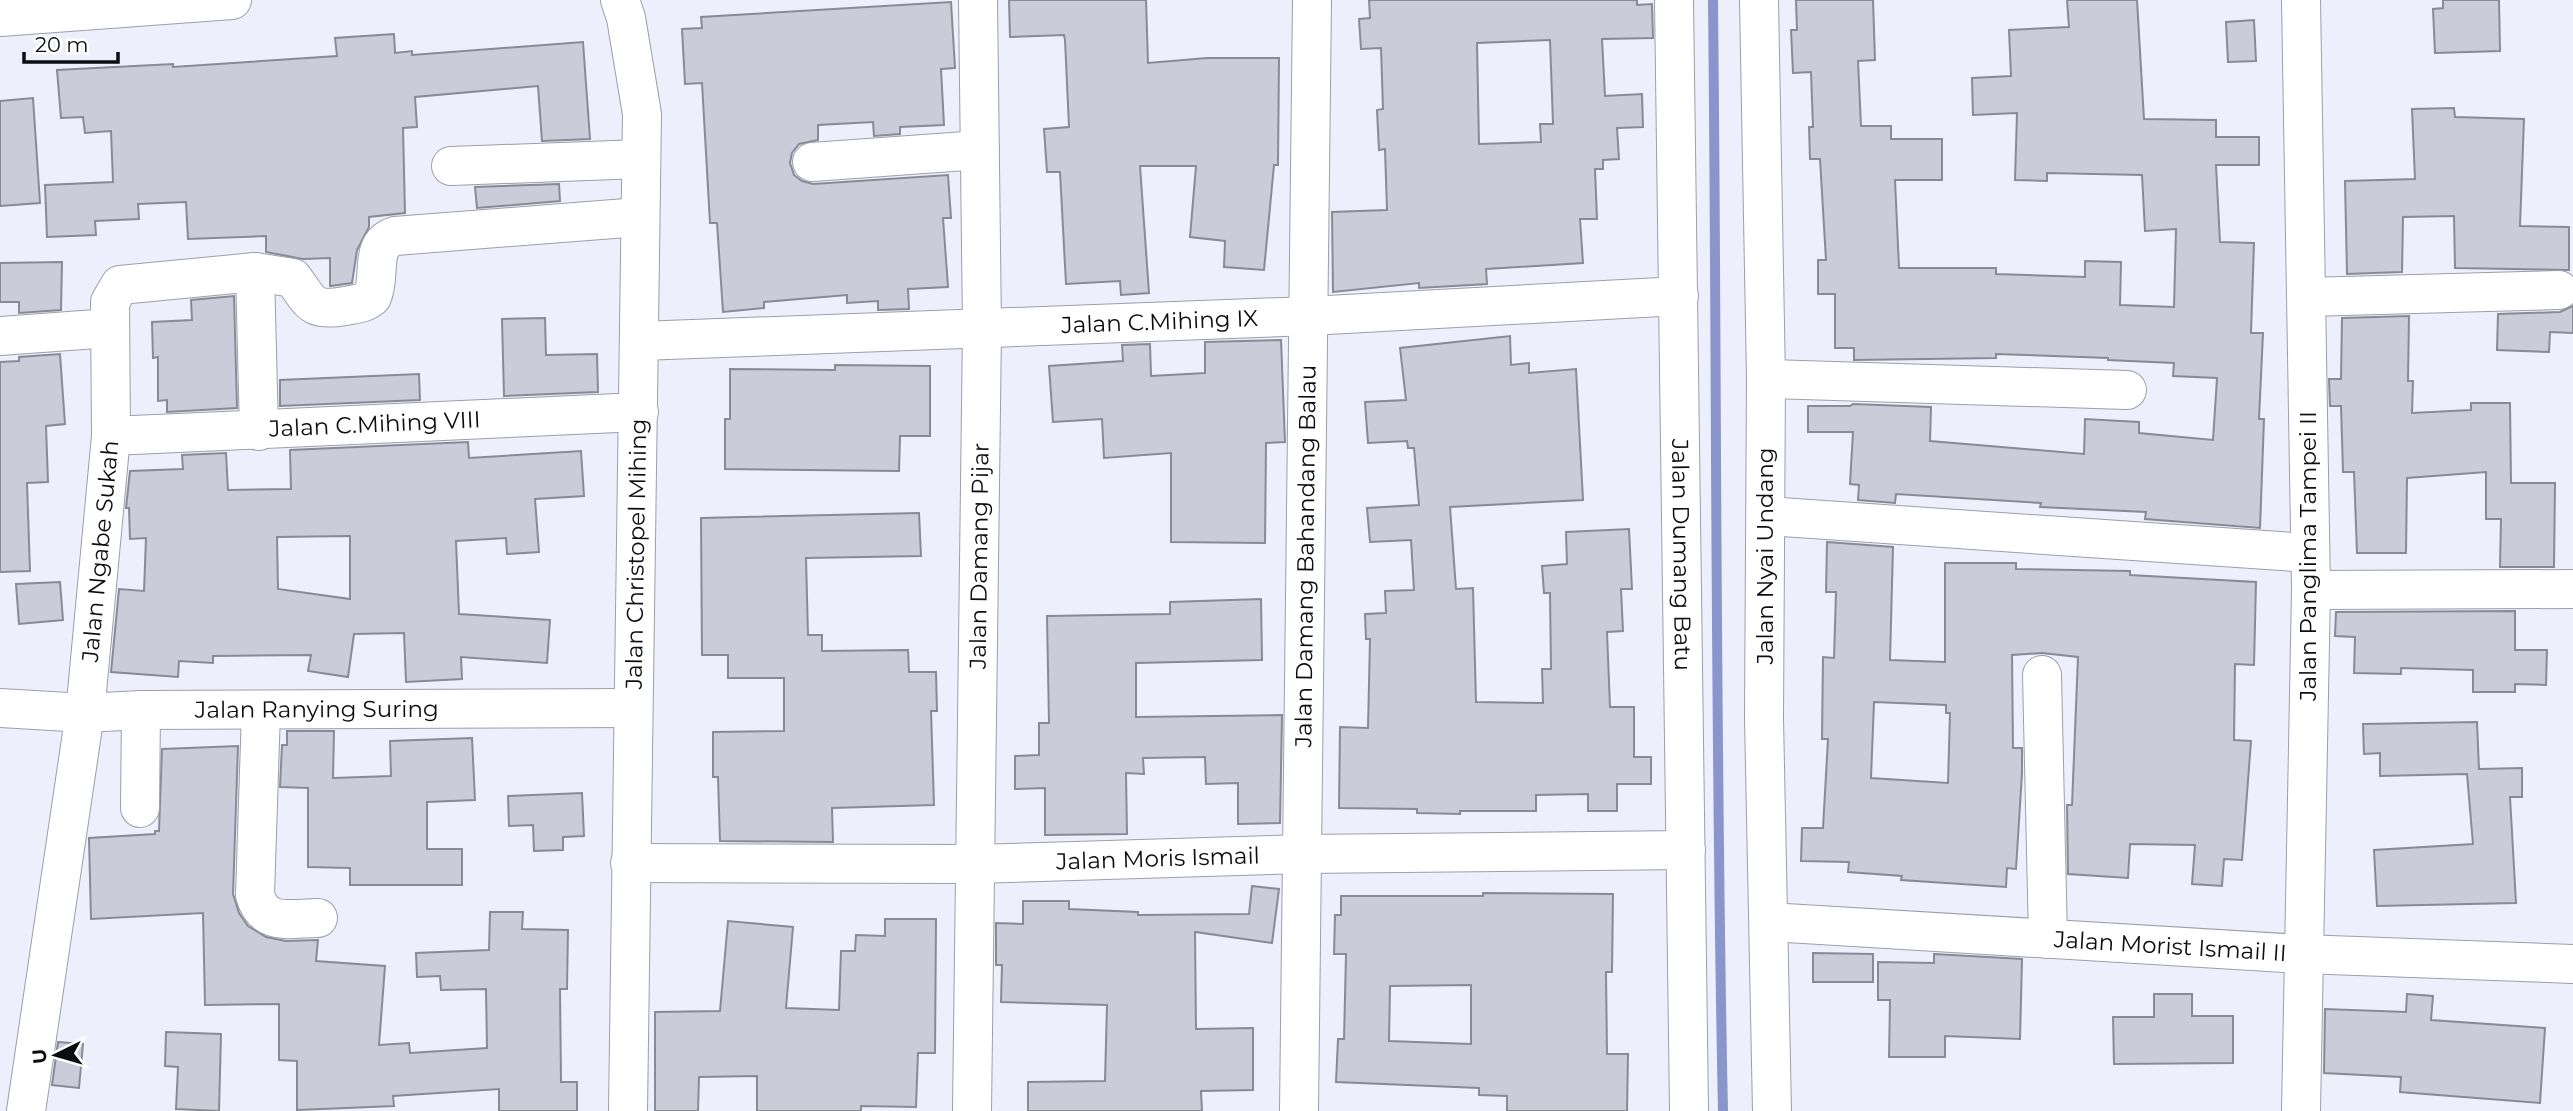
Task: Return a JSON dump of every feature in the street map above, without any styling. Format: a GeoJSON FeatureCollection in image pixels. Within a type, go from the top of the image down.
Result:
{"type":"FeatureCollection","features":[{"type":"Feature","properties":{"kind":"street"},"geometry":{"type":"LineString","coordinates":[[0,17],[232,0]]}},
{"type":"Feature","properties":{"kind":"street","name":"Jalan Christopel Mihing"},"geometry":{"type":"LineString","coordinates":[[620,0],[626,18],[640,101],[641,159],[628,1111]]}},
{"type":"Feature","properties":{"kind":"street","name":"Jalan Damang Pijar"},"geometry":{"type":"LineString","coordinates":[[972,1111],[982,328],[978,0]]}},
{"type":"Feature","properties":{"kind":"street","name":"Jalan Damang Bahandang Balau"},"geometry":{"type":"LineString","coordinates":[[1299,1111],[1312,0]]}},
{"type":"Feature","properties":{"kind":"street","name":"Jalan Dumang Batu"},"geometry":{"type":"LineString","coordinates":[[1674,0],[1689,1111]]}},
{"type":"Feature","properties":{"kind":"street","name":"Jalan Nyai Undang"},"geometry":{"type":"LineString","coordinates":[[1759,0],[1766,379],[1764,718],[1772,1111]]}},
{"type":"Feature","properties":{"kind":"street","name":"Jalan Panglima Tampei II"},"geometry":{"type":"LineString","coordinates":[[2301,0],[2310,572],[2301,1111]]}},
{"type":"Feature","properties":{"kind":"street"},"geometry":{"type":"LineString","coordinates":[[812,162],[980,150]]}},
{"type":"Feature","properties":{"kind":"street"},"geometry":{"type":"LineString","coordinates":[[451,166],[641,159]]}},
{"type":"Feature","properties":{"kind":"street"},"geometry":{"type":"LineString","coordinates":[[259,430],[256,272],[293,278],[312,304],[325,310],[366,302],[372,297],[379,247],[384,240],[395,236],[639,216]]}},
{"type":"Feature","properties":{"kind":"street","name":"Jalan Ngabe Sukah"},"geometry":{"type":"LineString","coordinates":[[26,1111],[85,713],[111,436],[110,302],[120,285],[256,272]]}},
{"type":"Feature","properties":{"kind":"street"},"geometry":{"type":"LineString","coordinates":[[2307,298],[2559,290]]}},
{"type":"Feature","properties":{"kind":"street","name":"Jalan C.Mihing IX"},"geometry":{"type":"LineString","coordinates":[[640,341],[1308,316],[1679,296]]}},
{"type":"Feature","properties":{"kind":"street"},"geometry":{"type":"LineString","coordinates":[[0,336],[110,328]]}},
{"type":"Feature","properties":{"kind":"street"},"geometry":{"type":"LineString","coordinates":[[1766,379],[2127,390]]}},
{"type":"Feature","properties":{"kind":"street","name":"Jalan C.Mihing VIII"},"geometry":{"type":"LineString","coordinates":[[111,436],[639,412]]}},
{"type":"Feature","properties":{"kind":"street"},"geometry":{"type":"LineString","coordinates":[[1766,516],[2310,572],[2573,589]]}},
{"type":"Feature","properties":{"kind":"street"},"geometry":{"type":"LineString","coordinates":[[2042,675],[2048,939]]}},
{"type":"Feature","properties":{"kind":"street","name":"Jalan Ranying Suring"},"geometry":{"type":"LineString","coordinates":[[0,708],[85,713],[141,710],[633,708]]}},
{"type":"Feature","properties":{"kind":"street"},"geometry":{"type":"LineString","coordinates":[[140,808],[141,710]]}},
{"type":"Feature","properties":{"kind":"street"},"geometry":{"type":"LineString","coordinates":[[261,711],[255,895],[259,909],[270,918],[318,918]]}},
{"type":"Feature","properties":{"kind":"street","name":"Jalan Moris Ismail"},"geometry":{"type":"LineString","coordinates":[[630,863],[975,863],[1302,854],[1686,850]]}},
{"type":"Feature","properties":{"kind":"street","name":"Jalan Morist Ismail II"},"geometry":{"type":"LineString","coordinates":[[1769,922],[2302,954],[2573,964]]}},
{"type":"Feature","properties":{"kind":"building"},"geometry":{"type":"Polygon","coordinates":[[[1009,0],[1146,0],[1148,63],[1207,58],[1279,58],[1278,165],[1274,165],[1264,270],[1224,267],[1225,241],[1190,237],[1196,166],[1140,166],[1149,293],[1121,295],[1120,281],[1066,284],[1060,172],[1047,172],[1044,129],[1069,127],[1064,35],[1010,37],[1009,0]]]}},
{"type":"Feature","properties":{"kind":"building"},"geometry":{"type":"Polygon","coordinates":[[[1369,0],[1637,0],[1637,5],[1652,4],[1653,38],[1602,39],[1605,96],[1642,94],[1643,127],[1617,128],[1619,159],[1603,160],[1603,169],[1595,169],[1597,219],[1580,219],[1583,263],[1486,269],[1487,284],[1419,288],[1419,283],[1333,292],[1332,212],[1387,210],[1385,149],[1379,150],[1377,110],[1383,109],[1381,48],[1361,49],[1359,19],[1370,18],[1369,0]],[[1550,40],[1477,43],[1479,144],[1541,142],[1540,124],[1553,124],[1550,40]]]}},
{"type":"Feature","properties":{"kind":"building"},"geometry":{"type":"Polygon","coordinates":[[[1796,0],[1873,0],[1875,60],[1858,61],[1861,126],[1891,126],[1891,139],[1942,139],[1942,180],[1895,180],[1899,268],[1996,268],[1996,274],[2085,277],[2085,261],[2121,262],[2120,305],[2174,307],[2176,229],[2145,231],[2142,175],[2047,173],[2047,181],[2015,180],[2017,113],[1973,115],[1972,78],[2011,76],[2009,30],[2069,27],[2067,0],[2137,0],[2144,119],[2216,120],[2216,137],[2259,137],[2259,165],[2216,165],[2220,242],[2254,243],[2251,333],[2263,333],[2259,419],[2264,419],[2260,528],[2145,519],[2146,512],[2040,507],[2041,503],[1896,494],[1895,503],[1858,500],[1859,485],[1850,484],[1853,432],[1808,432],[1808,406],[1853,404],[1931,407],[1930,441],[2084,454],[2085,419],[2139,422],[2139,433],[2213,440],[2217,378],[2173,376],[2174,363],[1996,354],[1996,358],[1854,360],[1854,348],[1835,348],[1835,294],[1818,294],[1818,260],[1826,260],[1820,159],[1810,159],[1809,127],[1813,127],[1811,72],[1793,73],[1791,30],[1797,30],[1796,0]]]}},
{"type":"Feature","properties":{"kind":"building"},"geometry":{"type":"Polygon","coordinates":[[[2443,0],[2499,0],[2500,51],[2435,53],[2433,9],[2443,8],[2443,0]]]}},
{"type":"Feature","properties":{"kind":"building"},"geometry":{"type":"Polygon","coordinates":[[[951,2],[955,68],[941,69],[944,125],[900,127],[900,134],[874,136],[873,122],[818,125],[818,140],[799,144],[792,153],[790,163],[794,175],[813,184],[948,175],[951,218],[943,218],[948,287],[908,289],[909,309],[878,310],[878,301],[847,303],[847,295],[764,302],[764,308],[723,312],[717,223],[710,223],[702,83],[685,84],[682,29],[702,28],[701,17],[951,2]]]}},
{"type":"Feature","properties":{"kind":"building"},"geometry":{"type":"Polygon","coordinates":[[[2254,20],[2256,61],[2228,62],[2226,22],[2254,20]]]}},
{"type":"Feature","properties":{"kind":"building"},"geometry":{"type":"Polygon","coordinates":[[[394,34],[395,53],[412,51],[412,55],[583,42],[590,139],[542,141],[538,86],[415,97],[417,127],[403,128],[405,213],[369,217],[369,227],[357,250],[352,283],[330,286],[330,258],[303,259],[266,252],[266,236],[188,239],[186,202],[138,204],[139,219],[95,221],[96,235],[47,237],[45,185],[113,182],[111,131],[85,133],[83,117],[61,118],[57,70],[173,64],[173,67],[337,56],[335,38],[394,34]]]}},
{"type":"Feature","properties":{"kind":"building"},"geometry":{"type":"Polygon","coordinates":[[[33,98],[40,203],[0,206],[0,101],[33,98]]]}},
{"type":"Feature","properties":{"kind":"building"},"geometry":{"type":"Polygon","coordinates":[[[2454,108],[2455,117],[2524,119],[2520,226],[2569,227],[2569,270],[2455,268],[2454,216],[2403,217],[2402,272],[2347,274],[2345,181],[2415,179],[2412,109],[2454,108]]]}},
{"type":"Feature","properties":{"kind":"building"},"geometry":{"type":"Polygon","coordinates":[[[559,184],[560,201],[477,208],[475,187],[559,184]]]}},
{"type":"Feature","properties":{"kind":"building"},"geometry":{"type":"Polygon","coordinates":[[[62,262],[61,310],[19,313],[19,302],[0,302],[0,263],[62,262]]]}},
{"type":"Feature","properties":{"kind":"building"},"geometry":{"type":"Polygon","coordinates":[[[234,296],[237,408],[167,412],[167,400],[158,401],[158,357],[153,358],[152,322],[192,320],[191,300],[234,296]]]}},
{"type":"Feature","properties":{"kind":"building"},"geometry":{"type":"Polygon","coordinates":[[[2573,306],[2573,333],[2550,332],[2549,352],[2497,350],[2498,314],[2560,312],[2573,306]]]}},
{"type":"Feature","properties":{"kind":"building"},"geometry":{"type":"Polygon","coordinates":[[[2409,316],[2408,381],[2413,381],[2412,413],[2471,410],[2471,403],[2510,403],[2511,483],[2555,483],[2554,567],[2500,567],[2501,519],[2486,519],[2486,472],[2407,478],[2406,553],[2357,553],[2354,472],[2343,472],[2341,406],[2330,406],[2329,379],[2341,379],[2342,318],[2409,316]]]}},
{"type":"Feature","properties":{"kind":"building"},"geometry":{"type":"Polygon","coordinates":[[[545,318],[546,355],[597,354],[598,392],[504,396],[502,319],[545,318]]]}},
{"type":"Feature","properties":{"kind":"building"},"geometry":{"type":"Polygon","coordinates":[[[1510,336],[1511,365],[1529,363],[1529,373],[1576,369],[1583,500],[1450,507],[1456,589],[1473,588],[1476,702],[1543,703],[1542,669],[1551,669],[1550,593],[1544,593],[1542,566],[1567,564],[1566,532],[1629,529],[1632,589],[1621,589],[1623,631],[1607,632],[1610,707],[1634,707],[1634,757],[1651,757],[1651,784],[1617,784],[1617,811],[1588,811],[1588,794],[1536,795],[1536,811],[1460,811],[1460,814],[1417,813],[1417,809],[1339,808],[1340,727],[1368,728],[1370,639],[1366,639],[1365,614],[1386,613],[1385,591],[1414,590],[1411,540],[1370,542],[1367,508],[1419,505],[1414,448],[1408,448],[1407,441],[1368,443],[1365,402],[1406,400],[1400,348],[1510,336]]]}},
{"type":"Feature","properties":{"kind":"building"},"geometry":{"type":"Polygon","coordinates":[[[1281,340],[1285,442],[1266,443],[1265,543],[1171,542],[1171,453],[1104,458],[1102,419],[1053,422],[1049,366],[1123,361],[1122,345],[1150,344],[1151,376],[1205,373],[1205,342],[1281,340]]]}},
{"type":"Feature","properties":{"kind":"building"},"geometry":{"type":"Polygon","coordinates":[[[60,354],[65,424],[46,426],[48,482],[27,483],[30,571],[0,572],[0,362],[19,361],[19,357],[60,354]]]}},
{"type":"Feature","properties":{"kind":"building"},"geometry":{"type":"Polygon","coordinates":[[[835,365],[930,366],[930,436],[900,436],[899,471],[725,469],[725,419],[730,419],[730,369],[835,370],[835,365]]]}},
{"type":"Feature","properties":{"kind":"building"},"geometry":{"type":"Polygon","coordinates":[[[419,374],[420,400],[280,406],[280,380],[419,374]]]}},
{"type":"Feature","properties":{"kind":"building"},"geometry":{"type":"Polygon","coordinates":[[[468,442],[469,458],[581,451],[584,496],[535,499],[539,552],[507,554],[506,538],[456,541],[459,614],[550,620],[547,663],[461,657],[462,679],[406,682],[404,633],[354,634],[348,677],[308,671],[311,655],[213,656],[213,663],[179,661],[178,677],[111,672],[119,589],[144,591],[146,538],[130,539],[129,508],[126,508],[130,471],[183,469],[182,455],[226,453],[228,490],[291,489],[290,450],[468,442]],[[350,536],[277,537],[278,589],[350,599],[350,536]]]}},
{"type":"Feature","properties":{"kind":"building"},"geometry":{"type":"Polygon","coordinates":[[[919,513],[921,556],[806,558],[808,635],[822,635],[822,651],[908,650],[909,672],[936,672],[937,711],[931,711],[934,805],[832,808],[833,842],[720,841],[718,777],[713,777],[713,732],[784,731],[784,678],[728,678],[728,655],[702,655],[701,518],[919,513]]]}},
{"type":"Feature","properties":{"kind":"building"},"geometry":{"type":"Polygon","coordinates":[[[1827,542],[1893,547],[1890,660],[1945,662],[1945,563],[2016,563],[2016,569],[2130,571],[2130,575],[2256,582],[2254,665],[2235,664],[2234,740],[2251,741],[2242,860],[2224,859],[2222,886],[2192,884],[2195,845],[2130,844],[2128,878],[2068,874],[2067,805],[2072,805],[2078,657],[2042,653],[2012,655],[2013,748],[2022,748],[2022,773],[2016,869],[2007,868],[2006,887],[1901,880],[1902,876],[1848,872],[1849,862],[1801,861],[1802,828],[1823,828],[1828,739],[1822,739],[1823,657],[1834,658],[1836,592],[1826,592],[1827,542]],[[1874,702],[1871,778],[1948,783],[1950,713],[1946,713],[1946,705],[1874,702]]]}},
{"type":"Feature","properties":{"kind":"building"},"geometry":{"type":"Polygon","coordinates":[[[60,582],[63,620],[19,624],[16,584],[60,582]]]}},
{"type":"Feature","properties":{"kind":"building"},"geometry":{"type":"Polygon","coordinates":[[[1261,599],[1262,660],[1136,663],[1136,717],[1282,715],[1280,823],[1238,824],[1238,783],[1206,784],[1205,757],[1143,758],[1144,774],[1126,773],[1127,834],[1045,835],[1045,788],[1015,789],[1015,756],[1039,755],[1039,723],[1049,723],[1047,616],[1170,614],[1170,602],[1261,599]]]}},
{"type":"Feature","properties":{"kind":"building"},"geometry":{"type":"Polygon","coordinates":[[[2515,611],[2515,650],[2547,650],[2546,685],[2515,684],[2515,692],[2473,692],[2473,670],[2401,668],[2401,674],[2354,673],[2355,637],[2335,636],[2336,612],[2515,611]]]}},
{"type":"Feature","properties":{"kind":"building"},"geometry":{"type":"Polygon","coordinates":[[[2477,722],[2479,769],[2522,768],[2522,797],[2510,797],[2516,903],[2377,906],[2374,850],[2473,844],[2467,774],[2380,776],[2380,753],[2364,754],[2363,724],[2477,722]]]}},
{"type":"Feature","properties":{"kind":"building"},"geometry":{"type":"Polygon","coordinates":[[[287,731],[334,731],[333,778],[391,776],[390,741],[472,738],[475,800],[427,802],[427,849],[462,849],[462,885],[350,885],[350,868],[308,867],[308,788],[280,787],[282,745],[287,745],[287,731]]]}},
{"type":"Feature","properties":{"kind":"building"},"geometry":{"type":"Polygon","coordinates":[[[238,746],[233,894],[239,913],[248,926],[266,937],[286,941],[318,940],[316,961],[385,966],[379,1045],[409,1043],[410,1053],[487,1048],[486,989],[441,990],[440,976],[417,977],[416,953],[489,950],[490,912],[523,912],[522,929],[568,930],[567,989],[560,989],[561,1082],[577,1082],[577,1111],[499,1111],[499,1089],[393,1096],[394,1106],[297,1110],[297,1061],[279,1060],[279,1004],[205,1005],[203,913],[91,919],[89,838],[155,834],[155,831],[159,831],[162,749],[238,746]]]}},
{"type":"Feature","properties":{"kind":"building"},"geometry":{"type":"Polygon","coordinates":[[[582,793],[584,836],[563,837],[563,850],[534,851],[533,825],[509,826],[508,796],[582,793]]]}},
{"type":"Feature","properties":{"kind":"building"},"geometry":{"type":"Polygon","coordinates":[[[1252,886],[1279,889],[1272,943],[1195,932],[1196,1029],[1253,1028],[1253,1090],[1201,1091],[1202,1111],[1028,1111],[1028,1082],[1105,1081],[1107,1005],[1001,1002],[1002,965],[996,965],[996,923],[1023,924],[1023,901],[1069,901],[1069,909],[1138,912],[1138,915],[1249,914],[1252,886]]]}},
{"type":"Feature","properties":{"kind":"building"},"geometry":{"type":"Polygon","coordinates":[[[1483,893],[1613,894],[1612,972],[1606,972],[1607,1054],[1628,1054],[1627,1111],[1507,1111],[1507,1096],[1479,1095],[1479,1088],[1336,1082],[1338,1039],[1344,1039],[1346,954],[1334,954],[1335,915],[1341,915],[1341,896],[1483,896],[1483,893]],[[1471,985],[1390,986],[1389,1041],[1471,1044],[1471,985]]]}},
{"type":"Feature","properties":{"kind":"building"},"geometry":{"type":"Polygon","coordinates":[[[885,919],[936,919],[935,1053],[918,1053],[916,1107],[861,1106],[861,1111],[757,1111],[757,1076],[699,1077],[698,1111],[655,1111],[655,1012],[720,1011],[728,921],[793,927],[786,1008],[839,1010],[841,951],[855,951],[856,935],[885,936],[885,919]]]}},
{"type":"Feature","properties":{"kind":"building"},"geometry":{"type":"Polygon","coordinates":[[[1813,953],[1873,954],[1873,982],[1813,982],[1813,953]]]}},
{"type":"Feature","properties":{"kind":"building"},"geometry":{"type":"Polygon","coordinates":[[[1934,954],[2022,959],[2020,1039],[1945,1036],[1945,1057],[1889,1057],[1890,1000],[1878,1000],[1878,962],[1934,963],[1934,954]]]}},
{"type":"Feature","properties":{"kind":"building"},"geometry":{"type":"Polygon","coordinates":[[[2154,994],[2192,994],[2192,1016],[2233,1016],[2233,1063],[2114,1064],[2113,1017],[2154,1017],[2154,994]]]}},
{"type":"Feature","properties":{"kind":"building"},"geometry":{"type":"Polygon","coordinates":[[[2407,994],[2433,996],[2431,1020],[2545,1028],[2540,1103],[2400,1092],[2401,1077],[2324,1073],[2325,1009],[2406,1012],[2407,994]]]}},
{"type":"Feature","properties":{"kind":"building"},"geometry":{"type":"Polygon","coordinates":[[[166,1032],[221,1034],[219,1111],[176,1109],[178,1067],[165,1066],[166,1032]]]}},
{"type":"Feature","properties":{"kind":"building"},"geometry":{"type":"Polygon","coordinates":[[[58,1042],[83,1044],[79,1088],[52,1085],[58,1042]]]}},
{"type":"Feature","properties":{"kind":"waterway"},"geometry":{"type":"LineString","coordinates":[[1713,0],[1723,1111]]}}]}
